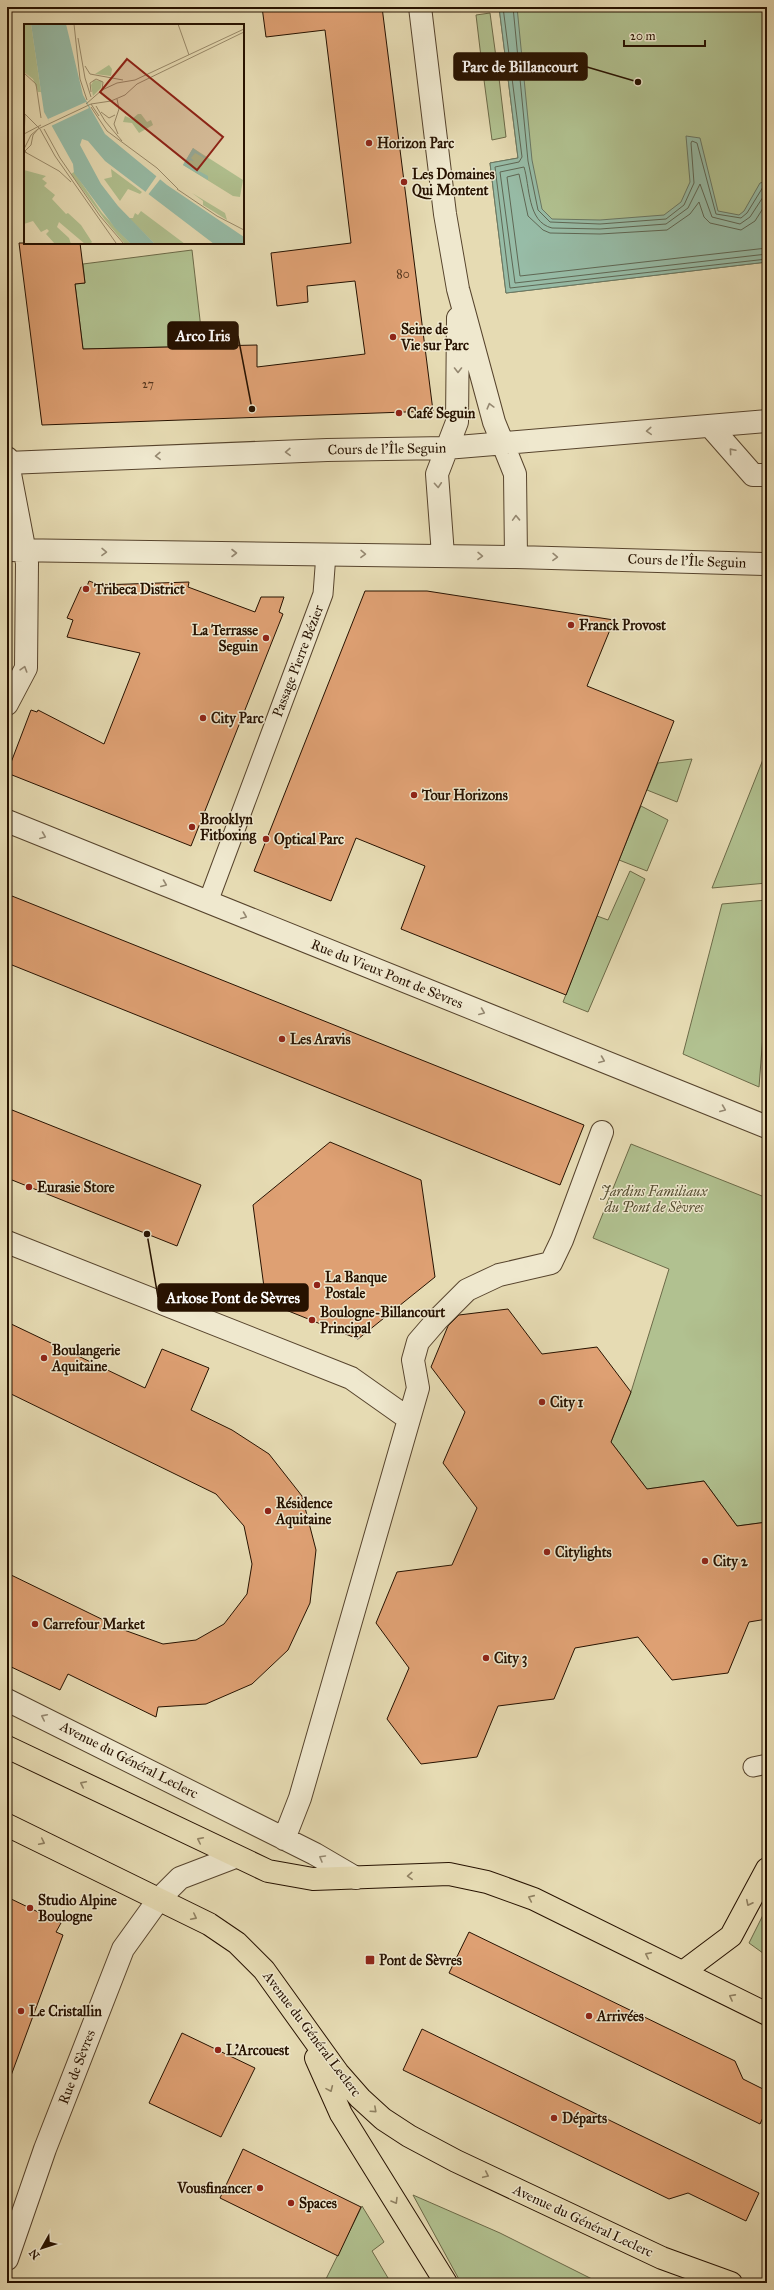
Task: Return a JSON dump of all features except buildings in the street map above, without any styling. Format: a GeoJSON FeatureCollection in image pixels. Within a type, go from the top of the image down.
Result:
{"type":"FeatureCollection","features":[{"type":"Feature","properties":{"kind":"main road"},"geometry":{"type":"LineString","coordinates":[[7,1747],[235,1857],[268,1871],[313,1879],[449,1874],[487,1882],[534,1899],[767,2014]]}},
{"type":"Feature","properties":{"kind":"main road","name":"Avenue du Général Leclerc"},"geometry":{"type":"LineString","coordinates":[[7,1825],[209,1924],[238,1943],[264,1970],[298,2014],[320,2049],[360,2098],[383,2119],[409,2136],[456,2161],[662,2258],[731,2283]]}},
{"type":"Feature","properties":{"kind":"main road"},"geometry":{"type":"LineString","coordinates":[[683,1972],[731,1936],[767,1869]]}},
{"type":"Feature","properties":{"kind":"main road"},"geometry":{"type":"LineString","coordinates":[[298,2014],[341,2114],[446,2283]]}},
{"type":"Feature","properties":{"kind":"street"},"geometry":{"type":"LineString","coordinates":[[420,7],[445,214],[458,289],[494,422],[515,474],[516,557]]}},
{"type":"Feature","properties":{"kind":"street"},"geometry":{"type":"LineString","coordinates":[[443,556],[437,474],[456,422],[458,289]]}},
{"type":"Feature","properties":{"kind":"street","name":"Cours de l'Île Seguin"},"geometry":{"type":"LineString","coordinates":[[7,461],[326,450],[446,448],[767,421]]}},
{"type":"Feature","properties":{"kind":"street"},"geometry":{"type":"LineString","coordinates":[[710,426],[760,475]]}},
{"type":"Feature","properties":{"kind":"street"},"geometry":{"type":"LineString","coordinates":[[7,461],[15,550],[27,563],[26,668],[7,704]]}},
{"type":"Feature","properties":{"kind":"street","name":"Cours de l'Île Seguin"},"geometry":{"type":"LineString","coordinates":[[15,550],[516,557],[767,564]]}},
{"type":"Feature","properties":{"kind":"street","name":"Passage Pierre Bézier"},"geometry":{"type":"LineString","coordinates":[[208,902],[323,594],[326,554]]}},
{"type":"Feature","properties":{"kind":"street","name":"Rue du Vieux Pont de Sèvres"},"geometry":{"type":"LineString","coordinates":[[7,821],[767,1126]]}},
{"type":"Feature","properties":{"kind":"street"},"geometry":{"type":"LineString","coordinates":[[284,1839],[300,1798],[418,1388],[413,1360],[418,1342],[466,1290],[499,1275],[551,1263],[562,1240],[602,1132]]}},
{"type":"Feature","properties":{"kind":"street"},"geometry":{"type":"LineString","coordinates":[[7,1242],[61,1265],[351,1378],[409,1419]]}},
{"type":"Feature","properties":{"kind":"street","name":"Avenue du Général Leclerc"},"geometry":{"type":"LineString","coordinates":[[7,1700],[284,1839],[356,1878]]}},
{"type":"Feature","properties":{"kind":"street","name":"Rue de Sèvres"},"geometry":{"type":"LineString","coordinates":[[7,2259],[46,2149],[123,1949],[159,1899],[180,1878],[235,1857]]}},
{"type":"Feature","properties":{"kind":"green space"},"geometry":{"type":"Polygon","coordinates":[[[499,7],[767,7],[767,262],[506,293],[490,163],[518,158],[499,7]]]}},
{"type":"Feature","properties":{"kind":"green space"},"geometry":{"type":"Polygon","coordinates":[[[490,13],[498,72],[483,74],[476,15],[490,13]]]}},
{"type":"Feature","properties":{"kind":"green space"},"geometry":{"type":"Polygon","coordinates":[[[499,78],[506,137],[492,140],[484,80],[499,78]]]}},
{"type":"Feature","properties":{"kind":"green space"},"geometry":{"type":"Polygon","coordinates":[[[192,250],[203,346],[83,349],[75,284],[85,283],[83,264],[192,250]]]}},
{"type":"Feature","properties":{"kind":"green space"},"geometry":{"type":"Polygon","coordinates":[[[766,752],[767,883],[712,888],[766,752]]]}},
{"type":"Feature","properties":{"kind":"green space"},"geometry":{"type":"Polygon","coordinates":[[[692,759],[677,802],[647,790],[658,763],[692,759]]]}},
{"type":"Feature","properties":{"kind":"green space"},"geometry":{"type":"Polygon","coordinates":[[[641,806],[668,820],[647,871],[619,860],[641,806]]]}},
{"type":"Feature","properties":{"kind":"green space"},"geometry":{"type":"Polygon","coordinates":[[[630,871],[645,879],[588,1012],[563,1002],[597,916],[608,920],[630,871]]]}},
{"type":"Feature","properties":{"kind":"green space"},"geometry":{"type":"Polygon","coordinates":[[[767,900],[767,983],[759,1087],[683,1054],[722,904],[767,900]]]}},
{"type":"Feature","properties":{"kind":"green space","name":"Jardins Familiaux du Pont de Sèvres"},"geometry":{"type":"Polygon","coordinates":[[[631,1144],[767,1198],[767,1522],[737,1526],[704,1481],[647,1489],[611,1442],[631,1392],[669,1269],[593,1238],[631,1144]]]}},
{"type":"Feature","properties":{"kind":"green space"},"geometry":{"type":"Polygon","coordinates":[[[767,1907],[767,1956],[749,1943],[767,1907]]]}},
{"type":"Feature","properties":{"kind":"green space"},"geometry":{"type":"Polygon","coordinates":[[[413,2195],[500,2233],[600,2283],[461,2283],[413,2195]]]}},
{"type":"Feature","properties":{"kind":"green space"},"geometry":{"type":"Polygon","coordinates":[[[362,2206],[384,2242],[372,2251],[391,2283],[324,2283],[362,2206]]]}},
{"type":"Feature","properties":{"kind":"water"},"geometry":{"type":"Polygon","coordinates":[[[499,7],[517,7],[532,160],[542,209],[552,219],[600,220],[664,215],[681,202],[690,182],[686,136],[700,138],[718,211],[739,215],[744,211],[760,183],[767,181],[767,262],[506,293],[490,163],[518,158],[499,7]]]}},
{"type":"Feature","properties":{"kind":"place","name":"Parc de Billancourt"},"geometry":{"type":"Point","coordinates":[638,82]}},
{"type":"Feature","properties":{"kind":"place","name":"Horizon Parc"},"geometry":{"type":"Point","coordinates":[369,143]}},
{"type":"Feature","properties":{"kind":"place","name":"Les Domaines Qui Montent"},"geometry":{"type":"Point","coordinates":[404,182]}},
{"type":"Feature","properties":{"kind":"place","name":"Seine de Vie sur Parc"},"geometry":{"type":"Point","coordinates":[393,337]}},
{"type":"Feature","properties":{"kind":"place","name":"Arco Iris"},"geometry":{"type":"Point","coordinates":[252,409]}},
{"type":"Feature","properties":{"kind":"place","name":"Café Seguin"},"geometry":{"type":"Point","coordinates":[399,413]}},
{"type":"Feature","properties":{"kind":"place","name":"Tribeca District"},"geometry":{"type":"Point","coordinates":[86,589]}},
{"type":"Feature","properties":{"kind":"place","name":"Franck Provost"},"geometry":{"type":"Point","coordinates":[571,625]}},
{"type":"Feature","properties":{"kind":"place","name":"La Terrasse Seguin"},"geometry":{"type":"Point","coordinates":[266,638]}},
{"type":"Feature","properties":{"kind":"place","name":"City Parc"},"geometry":{"type":"Point","coordinates":[203,718]}},
{"type":"Feature","properties":{"kind":"place","name":"Tour Horizons"},"geometry":{"type":"Point","coordinates":[414,795]}},
{"type":"Feature","properties":{"kind":"place","name":"Brooklyn Fitboxing"},"geometry":{"type":"Point","coordinates":[192,827]}},
{"type":"Feature","properties":{"kind":"place","name":"Optical Parc"},"geometry":{"type":"Point","coordinates":[266,839]}},
{"type":"Feature","properties":{"kind":"place","name":"Les Aravis"},"geometry":{"type":"Point","coordinates":[282,1039]}},
{"type":"Feature","properties":{"kind":"place","name":"Eurasie Store"},"geometry":{"type":"Point","coordinates":[29,1187]}},
{"type":"Feature","properties":{"kind":"place","name":"Arkose Pont de Sèvres"},"geometry":{"type":"Point","coordinates":[147,1234]}},
{"type":"Feature","properties":{"kind":"place","name":"La Banque Postale"},"geometry":{"type":"Point","coordinates":[317,1285]}},
{"type":"Feature","properties":{"kind":"place","name":"Boulogne-Billancourt Principal"},"geometry":{"type":"Point","coordinates":[312,1320]}},
{"type":"Feature","properties":{"kind":"place","name":"Boulangerie Aquitaine"},"geometry":{"type":"Point","coordinates":[44,1358]}},
{"type":"Feature","properties":{"kind":"place","name":"City 1"},"geometry":{"type":"Point","coordinates":[542,1402]}},
{"type":"Feature","properties":{"kind":"place","name":"Résidence Aquitaine"},"geometry":{"type":"Point","coordinates":[268,1511]}},
{"type":"Feature","properties":{"kind":"place","name":"Citylights"},"geometry":{"type":"Point","coordinates":[547,1552]}},
{"type":"Feature","properties":{"kind":"place","name":"City 2"},"geometry":{"type":"Point","coordinates":[705,1561]}},
{"type":"Feature","properties":{"kind":"place","name":"Carrefour Market"},"geometry":{"type":"Point","coordinates":[35,1624]}},
{"type":"Feature","properties":{"kind":"place","name":"City 3"},"geometry":{"type":"Point","coordinates":[486,1658]}},
{"type":"Feature","properties":{"kind":"place","name":"Studio Alpine Boulogne"},"geometry":{"type":"Point","coordinates":[30,1908]}},
{"type":"Feature","properties":{"kind":"place","name":"Pont de Sèvres"},"geometry":{"type":"Point","coordinates":[370,1960]}},
{"type":"Feature","properties":{"kind":"place","name":"Le Cristallin"},"geometry":{"type":"Point","coordinates":[21,2011]}},
{"type":"Feature","properties":{"kind":"place","name":"Arrivées"},"geometry":{"type":"Point","coordinates":[589,2016]}},
{"type":"Feature","properties":{"kind":"place","name":"L'Arcouest"},"geometry":{"type":"Point","coordinates":[218,2050]}},
{"type":"Feature","properties":{"kind":"place","name":"Départs"},"geometry":{"type":"Point","coordinates":[554,2118]}},
{"type":"Feature","properties":{"kind":"place","name":"Vousfinancer"},"geometry":{"type":"Point","coordinates":[260,2188]}},
{"type":"Feature","properties":{"kind":"place","name":"Spaces"},"geometry":{"type":"Point","coordinates":[291,2203]}}]}
